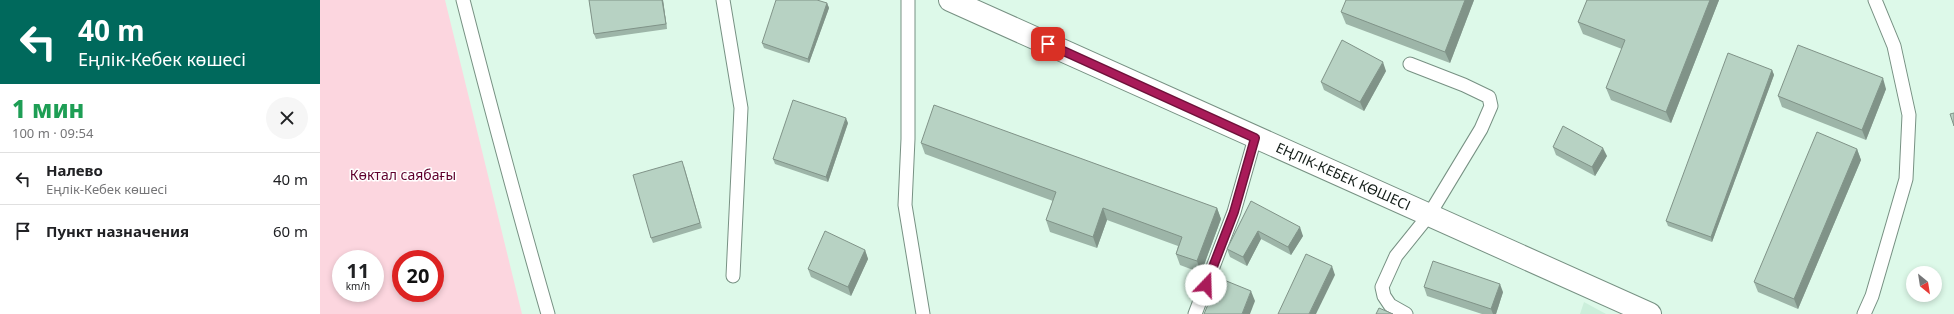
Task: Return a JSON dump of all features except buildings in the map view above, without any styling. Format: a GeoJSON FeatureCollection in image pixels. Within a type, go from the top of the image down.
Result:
{"type":"FeatureCollection","features":[{"type":"Feature","properties":{"kind":"street","name":"ЕҢЛІК-КЕБЕК КӨШЕСІ"},"geometry":{"type":"LineString","coordinates":[[950,0],[1650,314]]}},
{"type":"Feature","properties":{"kind":"lane"},"geometry":{"type":"LineString","coordinates":[[463,0],[493,109],[508,173],[548,314]]}},
{"type":"Feature","properties":{"kind":"lane"},"geometry":{"type":"LineString","coordinates":[[723,0],[741,108],[733,276]]}},
{"type":"Feature","properties":{"kind":"lane"},"geometry":{"type":"LineString","coordinates":[[908,0],[908,139],[905,205],[923,314]]}},
{"type":"Feature","properties":{"kind":"lane"},"geometry":{"type":"LineString","coordinates":[[1864,314],[1872,296],[1906,179],[1909,115],[1894,46],[1875,0]]}},
{"type":"Feature","properties":{"kind":"lane"},"geometry":{"type":"LineString","coordinates":[[1406,314],[1390,305],[1384,296],[1382,287],[1396,256],[1429,215],[1481,129],[1491,106],[1491,100],[1489,97],[1464,85],[1410,64]]}},
{"type":"Feature","properties":{"kind":"lane"},"geometry":{"type":"LineString","coordinates":[[1195,314],[1234,212],[1255,138]]}},
{"type":"Feature","properties":{"kind":"shaded area"},"geometry":{"type":"Polygon","coordinates":[[[1584,302],[1606,314],[1580,314],[1584,302]]]}},
{"type":"Feature","properties":{"kind":"green space","name":"Көктал саябағы"},"geometry":{"type":"Polygon","coordinates":[[[320,0],[445,0],[522,314],[320,314],[320,0]]]}},
{"type":"Feature","properties":{"kind":"route"},"geometry":{"type":"LineString","coordinates":[[1048,44],[1255,138],[1234,212],[1206,285]]}}]}
